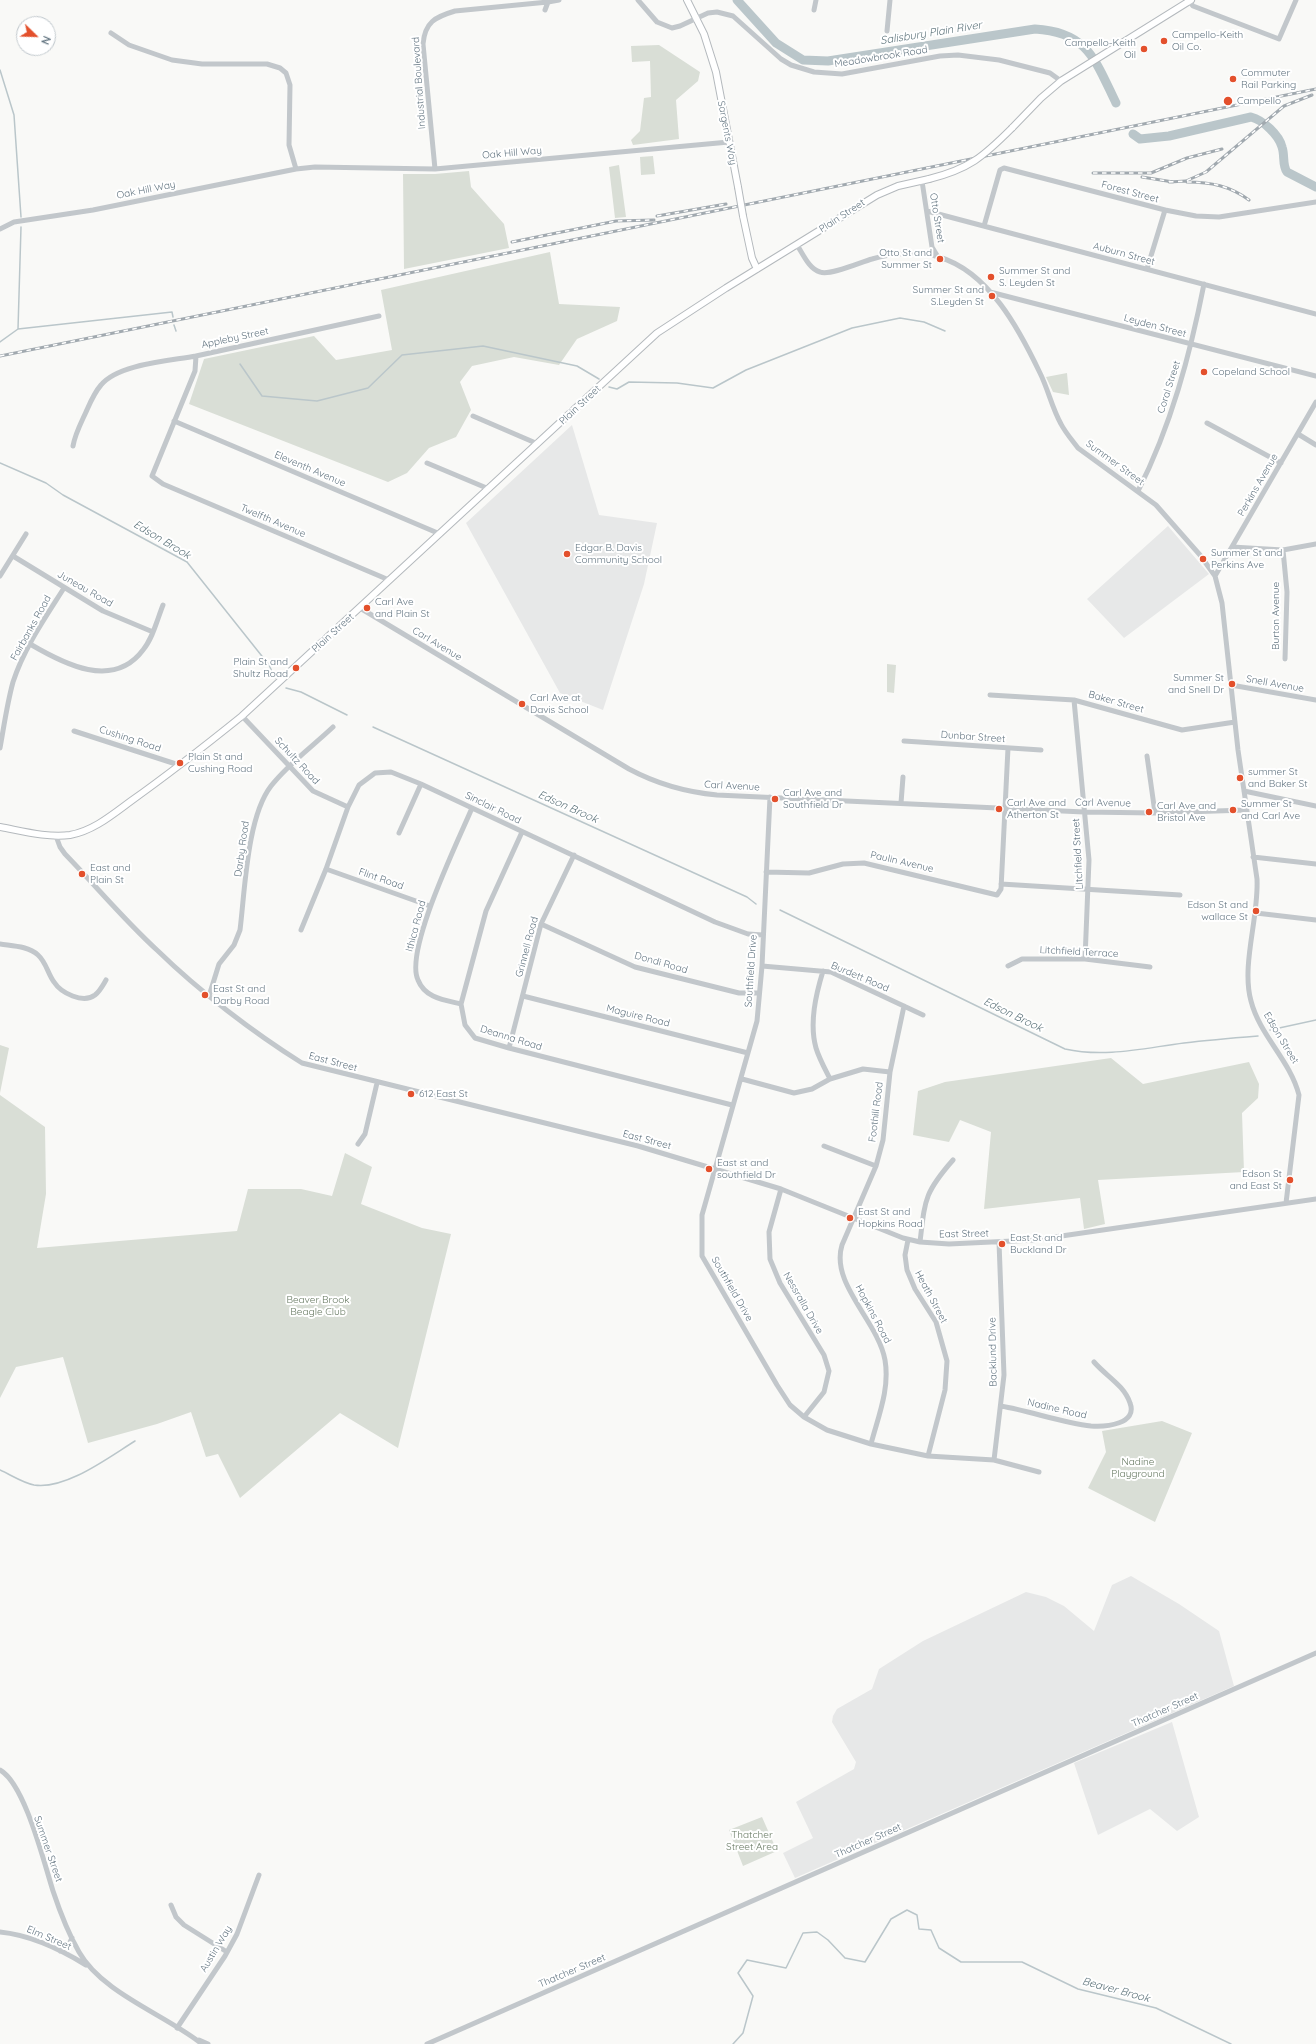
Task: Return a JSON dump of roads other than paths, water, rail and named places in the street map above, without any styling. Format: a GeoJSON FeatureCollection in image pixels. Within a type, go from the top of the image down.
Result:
{"type":"FeatureCollection","features":[{"type":"Feature","properties":{"kind":"main road","name":"Sargents Way"},"geometry":{"type":"LineString","coordinates":[[687,0],[706,39],[715,67],[743,216],[752,258],[757,269]]}},
{"type":"Feature","properties":{"kind":"main road","name":"Plain Street"},"geometry":{"type":"LineString","coordinates":[[0,827],[56,836],[76,834],[98,824],[180,765],[242,716],[659,332],[881,192],[898,186],[950,174],[971,164],[986,154],[1041,98],[1062,81],[1190,1]]}},
{"type":"Feature","properties":{"kind":"street","name":"Industrial Boulevard"},"geometry":{"type":"LineString","coordinates":[[435,169],[423,44],[424,31],[430,23],[442,15],[455,11],[559,0]]}},
{"type":"Feature","properties":{"kind":"street"},"geometry":{"type":"LineString","coordinates":[[638,0],[651,17],[664,26],[672,28],[680,26],[696,18]]}},
{"type":"Feature","properties":{"kind":"street"},"geometry":{"type":"LineString","coordinates":[[814,10],[816,0]]}},
{"type":"Feature","properties":{"kind":"street"},"geometry":{"type":"LineString","coordinates":[[887,31],[890,0]]}},
{"type":"Feature","properties":{"kind":"street"},"geometry":{"type":"LineString","coordinates":[[1190,1],[1193,6],[1279,39],[1296,0]]}},
{"type":"Feature","properties":{"kind":"street"},"geometry":{"type":"LineString","coordinates":[[545,10],[548,2]]}},
{"type":"Feature","properties":{"kind":"street","name":"Meadowbrook Road"},"geometry":{"type":"LineString","coordinates":[[696,18],[708,13],[717,12],[732,16],[781,59],[791,65],[814,72],[842,74],[958,54],[999,60],[1050,73],[1062,81]]}},
{"type":"Feature","properties":{"kind":"street"},"geometry":{"type":"LineString","coordinates":[[111,33],[129,45],[172,60],[198,64],[267,64],[280,68],[286,73],[290,85],[289,145],[296,169]]}},
{"type":"Feature","properties":{"kind":"street","name":"Oak Hill Way"},"geometry":{"type":"LineString","coordinates":[[0,229],[14,222],[93,210],[296,169],[315,167],[435,169],[729,142]]}},
{"type":"Feature","properties":{"kind":"street","name":"Forest Street"},"geometry":{"type":"LineString","coordinates":[[984,226],[1000,170],[1004,168],[1165,210],[1196,216],[1219,217],[1316,202]]}},
{"type":"Feature","properties":{"kind":"street","name":"Otto Street"},"geometry":{"type":"LineString","coordinates":[[922,181],[932,247],[938,257]]}},
{"type":"Feature","properties":{"kind":"street"},"geometry":{"type":"LineString","coordinates":[[1147,269],[1165,210]]}},
{"type":"Feature","properties":{"kind":"street","name":"Auburn Street"},"geometry":{"type":"LineString","coordinates":[[927,211],[1316,314]]}},
{"type":"Feature","properties":{"kind":"street","name":"Summer Street"},"geometry":{"type":"LineString","coordinates":[[797,245],[812,268],[825,273],[875,258],[907,254],[938,257],[958,266],[973,276],[990,292],[1022,338],[1040,372],[1060,424],[1078,448],[1138,490],[1165,514],[1200,555],[1215,576],[1222,603],[1246,810]]}},
{"type":"Feature","properties":{"kind":"street","name":"Coral Street"},"geometry":{"type":"LineString","coordinates":[[1138,490],[1156,450],[1174,402],[1191,344],[1204,284]]}},
{"type":"Feature","properties":{"kind":"street","name":"Leyden Street"},"geometry":{"type":"LineString","coordinates":[[990,292],[1316,376]]}},
{"type":"Feature","properties":{"kind":"street","name":"Appleby Street"},"geometry":{"type":"LineString","coordinates":[[152,476],[195,371],[196,356],[379,316]]}},
{"type":"Feature","properties":{"kind":"street"},"geometry":{"type":"LineString","coordinates":[[73,446],[75,437],[89,405],[100,385],[107,379],[123,370],[196,356]]}},
{"type":"Feature","properties":{"kind":"street","name":"Perkins Avenue"},"geometry":{"type":"LineString","coordinates":[[1215,576],[1316,402]]}},
{"type":"Feature","properties":{"kind":"street"},"geometry":{"type":"LineString","coordinates":[[473,416],[538,444]]}},
{"type":"Feature","properties":{"kind":"street","name":"Eleventh Avenue"},"geometry":{"type":"LineString","coordinates":[[174,421],[440,534]]}},
{"type":"Feature","properties":{"kind":"street"},"geometry":{"type":"LineString","coordinates":[[1207,423],[1281,463]]}},
{"type":"Feature","properties":{"kind":"street"},"geometry":{"type":"LineString","coordinates":[[1298,434],[1316,445]]}},
{"type":"Feature","properties":{"kind":"street"},"geometry":{"type":"LineString","coordinates":[[428,463],[489,489]]}},
{"type":"Feature","properties":{"kind":"street","name":"Twelfth Avenue"},"geometry":{"type":"LineString","coordinates":[[152,476],[163,484],[389,580]]}},
{"type":"Feature","properties":{"kind":"street"},"geometry":{"type":"LineString","coordinates":[[0,576],[26,534]]}},
{"type":"Feature","properties":{"kind":"street"},"geometry":{"type":"LineString","coordinates":[[1232,547],[1282,550],[1316,544]]}},
{"type":"Feature","properties":{"kind":"street","name":"Burton Avenue"},"geometry":{"type":"LineString","coordinates":[[1282,550],[1287,592],[1285,659]]}},
{"type":"Feature","properties":{"kind":"street","name":"Juneau Road"},"geometry":{"type":"LineString","coordinates":[[13,556],[103,611],[153,632]]}},
{"type":"Feature","properties":{"kind":"street","name":"Fairbanks Road"},"geometry":{"type":"LineString","coordinates":[[0,748],[14,682],[30,644],[64,588]]}},
{"type":"Feature","properties":{"kind":"street"},"geometry":{"type":"LineString","coordinates":[[30,644],[57,659],[81,668],[103,672],[124,667],[136,660],[144,649],[153,632],[163,606]]}},
{"type":"Feature","properties":{"kind":"street","name":"Carl Avenue"},"geometry":{"type":"LineString","coordinates":[[360,608],[612,759],[647,778],[683,791],[701,794],[1084,812],[1155,813],[1246,810]]}},
{"type":"Feature","properties":{"kind":"street","name":"Snell Avenue"},"geometry":{"type":"LineString","coordinates":[[1231,685],[1316,700]]}},
{"type":"Feature","properties":{"kind":"street","name":"Baker Street"},"geometry":{"type":"LineString","coordinates":[[990,695],[1074,700],[1182,730],[1235,722]]}},
{"type":"Feature","properties":{"kind":"street","name":"Litchfield Street"},"geometry":{"type":"LineString","coordinates":[[1074,700],[1089,860],[1089,890],[1084,959]]}},
{"type":"Feature","properties":{"kind":"street","name":"Schultz Road"},"geometry":{"type":"LineString","coordinates":[[242,716],[318,795],[348,807]]}},
{"type":"Feature","properties":{"kind":"street","name":"Darby Road"},"geometry":{"type":"LineString","coordinates":[[210,996],[219,964],[236,941],[240,930],[252,835],[257,812],[271,785],[333,727]]}},
{"type":"Feature","properties":{"kind":"street","name":"Cushing Road"},"geometry":{"type":"LineString","coordinates":[[74,731],[180,765]]}},
{"type":"Feature","properties":{"kind":"street","name":"Dunbar Street"},"geometry":{"type":"LineString","coordinates":[[904,742],[1041,750]]}},
{"type":"Feature","properties":{"kind":"street"},"geometry":{"type":"LineString","coordinates":[[1008,748],[1001,884],[1180,895]]}},
{"type":"Feature","properties":{"kind":"street"},"geometry":{"type":"LineString","coordinates":[[1147,756],[1155,813]]}},
{"type":"Feature","properties":{"kind":"street","name":"Sinclair Road"},"geometry":{"type":"LineString","coordinates":[[301,930],[326,869],[348,807],[358,785],[375,773],[391,772],[421,784],[715,922],[748,934],[763,935]]}},
{"type":"Feature","properties":{"kind":"street"},"geometry":{"type":"LineString","coordinates":[[901,803],[903,777]]}},
{"type":"Feature","properties":{"kind":"street"},"geometry":{"type":"LineString","coordinates":[[399,833],[421,784]]}},
{"type":"Feature","properties":{"kind":"street"},"geometry":{"type":"LineString","coordinates":[[1244,791],[1316,806]]}},
{"type":"Feature","properties":{"kind":"street","name":"Southfield Drive"},"geometry":{"type":"LineString","coordinates":[[770,797],[762,966],[757,1021],[742,1079],[732,1105],[702,1215],[702,1256],[777,1385],[790,1405],[804,1417],[827,1430],[871,1444],[928,1456],[994,1460],[1039,1472]]}},
{"type":"Feature","properties":{"kind":"street","name":"Ithica Road"},"geometry":{"type":"LineString","coordinates":[[461,1004],[429,995],[417,980],[415,964],[430,906],[472,808]]}},
{"type":"Feature","properties":{"kind":"street","name":"Edson Street"},"geometry":{"type":"LineString","coordinates":[[1246,810],[1257,879],[1258,899],[1248,972],[1250,1000],[1259,1024],[1296,1080],[1299,1095],[1286,1203]]}},
{"type":"Feature","properties":{"kind":"street","name":"Deanna Road"},"geometry":{"type":"LineString","coordinates":[[522,832],[486,911],[461,1004],[465,1025],[475,1038],[732,1105]]}},
{"type":"Feature","properties":{"kind":"street","name":"East Street"},"geometry":{"type":"LineString","coordinates":[[56,836],[65,854],[157,950],[210,996],[285,1053],[302,1063],[377,1083],[638,1146],[714,1168],[781,1189],[908,1240],[949,1244],[999,1242],[1086,1234],[1316,1199]]}},
{"type":"Feature","properties":{"kind":"street","name":"Grinnell Road"},"geometry":{"type":"LineString","coordinates":[[509,1048],[541,924],[574,855]]}},
{"type":"Feature","properties":{"kind":"street"},"geometry":{"type":"LineString","coordinates":[[1253,857],[1316,864]]}},
{"type":"Feature","properties":{"kind":"street","name":"Paulin Avenue"},"geometry":{"type":"LineString","coordinates":[[766,872],[809,873],[843,864],[864,863],[993,895],[999,892],[1001,884]]}},
{"type":"Feature","properties":{"kind":"street","name":"Flint Road"},"geometry":{"type":"LineString","coordinates":[[326,869],[430,906]]}},
{"type":"Feature","properties":{"kind":"street"},"geometry":{"type":"LineString","coordinates":[[1256,913],[1316,920]]}},
{"type":"Feature","properties":{"kind":"street","name":"Dondi Road"},"geometry":{"type":"LineString","coordinates":[[541,924],[635,967],[739,993],[759,993]]}},
{"type":"Feature","properties":{"kind":"street"},"geometry":{"type":"LineString","coordinates":[[0,944],[28,949],[38,955],[43,960],[54,984],[71,995],[85,998],[91,997],[100,990],[106,980]]}},
{"type":"Feature","properties":{"kind":"street","name":"Litchfield Terrace"},"geometry":{"type":"LineString","coordinates":[[1008,966],[1022,959],[1084,959],[1150,967]]}},
{"type":"Feature","properties":{"kind":"street","name":"Burdett Road"},"geometry":{"type":"LineString","coordinates":[[762,966],[831,972],[923,1015]]}},
{"type":"Feature","properties":{"kind":"street"},"geometry":{"type":"LineString","coordinates":[[823,971],[816,995],[814,1033],[816,1048],[830,1079]]}},
{"type":"Feature","properties":{"kind":"street","name":"Maguire Road"},"geometry":{"type":"LineString","coordinates":[[523,996],[748,1053]]}},
{"type":"Feature","properties":{"kind":"street","name":"Foothill Road"},"geometry":{"type":"LineString","coordinates":[[854,1218],[876,1166],[883,1140],[890,1072],[904,1006]]}},
{"type":"Feature","properties":{"kind":"street"},"geometry":{"type":"LineString","coordinates":[[742,1079],[794,1093],[812,1089],[830,1079],[863,1069],[890,1072]]}},
{"type":"Feature","properties":{"kind":"street"},"geometry":{"type":"LineString","coordinates":[[358,1144],[365,1134],[377,1083]]}},
{"type":"Feature","properties":{"kind":"street"},"geometry":{"type":"LineString","coordinates":[[824,1146],[876,1166]]}},
{"type":"Feature","properties":{"kind":"street"},"geometry":{"type":"LineString","coordinates":[[920,1242],[927,1194],[933,1183],[953,1160]]}},
{"type":"Feature","properties":{"kind":"street","name":"Nessralla Drive"},"geometry":{"type":"LineString","coordinates":[[781,1189],[770,1232],[772,1263],[784,1289],[824,1355],[828,1371],[824,1392],[804,1417]]}},
{"type":"Feature","properties":{"kind":"street","name":"Hopkins Road"},"geometry":{"type":"LineString","coordinates":[[854,1218],[840,1251],[840,1267],[847,1286],[877,1336],[884,1354],[887,1373],[885,1394],[871,1444]]}},
{"type":"Feature","properties":{"kind":"street","name":"Heath Street"},"geometry":{"type":"LineString","coordinates":[[908,1240],[906,1270],[915,1289],[936,1322],[947,1361],[945,1390],[928,1456]]}},
{"type":"Feature","properties":{"kind":"street","name":"Backlund Drive"},"geometry":{"type":"LineString","coordinates":[[994,1460],[1004,1375],[999,1242]]}},
{"type":"Feature","properties":{"kind":"street","name":"Nadine Road"},"geometry":{"type":"LineString","coordinates":[[1001,1406],[1094,1426],[1122,1422],[1130,1416],[1132,1408],[1126,1393],[1094,1362]]}},
{"type":"Feature","properties":{"kind":"street","name":"Thatcher Street"},"geometry":{"type":"LineString","coordinates":[[428,2044],[1316,1653]]}},
{"type":"Feature","properties":{"kind":"street","name":"Summer Street"},"geometry":{"type":"LineString","coordinates":[[0,1770],[9,1777],[22,1800],[72,1938],[88,1966],[112,1985],[202,2044]]}},
{"type":"Feature","properties":{"kind":"street","name":"Austin Way"},"geometry":{"type":"LineString","coordinates":[[177,2028],[227,1952],[236,1934],[259,1875]]}},
{"type":"Feature","properties":{"kind":"street"},"geometry":{"type":"LineString","coordinates":[[171,1905],[176,1917],[184,1924],[227,1952]]}},
{"type":"Feature","properties":{"kind":"street","name":"Elm Street"},"geometry":{"type":"LineString","coordinates":[[0,1932],[22,1935],[60,1951],[88,1966]]}},
{"type":"Feature","properties":{"kind":"street"},"geometry":{"type":"LineString","coordinates":[[60,1951],[69,1944],[72,1938]]}},
{"type":"Feature","properties":{"kind":"street"},"geometry":{"type":"LineString","coordinates":[[195,2038],[208,2044]]}},
{"type":"Feature","properties":{"kind":"waterway","name":"Salisbury Plain River"},"geometry":{"type":"LineString","coordinates":[[737,0],[776,43],[803,60],[828,61],[1035,29],[1053,31],[1078,42],[1088,51],[1095,61],[1116,103]]}},
{"type":"Feature","properties":{"kind":"waterway","name":"Edson Brook"},"geometry":{"type":"LineString","coordinates":[[0,70],[14,115],[21,217]]}},
{"type":"Feature","properties":{"kind":"waterway","name":"Salisbury Plain River"},"geometry":{"type":"LineString","coordinates":[[1133,134],[1140,139],[1169,136],[1251,117],[1260,121],[1278,138],[1283,150],[1285,169],[1287,172],[1316,187]]}},
{"type":"Feature","properties":{"kind":"waterway","name":"Edson Brook"},"geometry":{"type":"LineString","coordinates":[[0,342],[18,329],[21,227]]}},
{"type":"Feature","properties":{"kind":"waterway"},"geometry":{"type":"LineString","coordinates":[[18,329],[172,312],[173,317]]}},
{"type":"Feature","properties":{"kind":"waterway"},"geometry":{"type":"LineString","coordinates":[[609,387],[617,389],[629,382],[677,383],[713,388],[746,370],[852,328],[900,318],[924,322],[945,331]]}},
{"type":"Feature","properties":{"kind":"waterway"},"geometry":{"type":"LineString","coordinates":[[174,325],[176,331]]}},
{"type":"Feature","properties":{"kind":"waterway"},"geometry":{"type":"LineString","coordinates":[[240,364],[262,396],[317,401],[368,388],[402,355],[483,346],[577,366],[599,379]]}},
{"type":"Feature","properties":{"kind":"waterway","name":"Edson Brook"},"geometry":{"type":"LineString","coordinates":[[0,463],[46,483],[63,495],[187,562],[269,665],[275,678]]}},
{"type":"Feature","properties":{"kind":"waterway","name":"Edson Brook"},"geometry":{"type":"LineString","coordinates":[[286,688],[301,692],[347,715]]}},
{"type":"Feature","properties":{"kind":"waterway","name":"Edson Brook"},"geometry":{"type":"LineString","coordinates":[[373,727],[747,897],[756,904]]}},
{"type":"Feature","properties":{"kind":"waterway","name":"Edson Brook"},"geometry":{"type":"LineString","coordinates":[[780,910],[1065,1049],[1080,1052],[1110,1052],[1258,1036]]}},
{"type":"Feature","properties":{"kind":"waterway","name":"Edson Brook"},"geometry":{"type":"LineString","coordinates":[[1270,1030],[1316,1020]]}},
{"type":"Feature","properties":{"kind":"waterway"},"geometry":{"type":"LineString","coordinates":[[0,1470],[21,1481],[34,1485],[46,1485],[60,1482],[87,1471],[135,1441]]}},
{"type":"Feature","properties":{"kind":"waterway","name":"Beaver Brook"},"geometry":{"type":"LineString","coordinates":[[733,2044],[743,2033],[753,1996],[738,1973],[747,1960],[786,1968],[803,1933],[817,1932],[828,1940],[845,1958],[865,1962],[891,1919],[907,1910],[917,1915],[919,1929],[931,1930],[939,1948],[961,1962],[1022,1962],[1078,1989],[1156,2008],[1231,2044]]}},
{"type":"Feature","properties":{"kind":"railway"},"geometry":{"type":"LineString","coordinates":[[0,356],[1316,89]]}},
{"type":"Feature","properties":{"kind":"railway"},"geometry":{"type":"LineString","coordinates":[[1169,182],[1186,181],[1206,172],[1284,106],[1312,95]]}},
{"type":"Feature","properties":{"kind":"railway"},"geometry":{"type":"LineString","coordinates":[[1093,173],[1151,173],[1187,158],[1222,149]]}},
{"type":"Feature","properties":{"kind":"railway"},"geometry":{"type":"LineString","coordinates":[[1142,177],[1173,182]]}},
{"type":"Feature","properties":{"kind":"railway"},"geometry":{"type":"LineString","coordinates":[[1187,182],[1212,184],[1227,188],[1249,200]]}},
{"type":"Feature","properties":{"kind":"railway"},"geometry":{"type":"LineString","coordinates":[[657,216],[726,204]]}},
{"type":"Feature","properties":{"kind":"railway"},"geometry":{"type":"LineString","coordinates":[[512,242],[616,221],[654,220]]}},
{"type":"Feature","properties":{"kind":"place","name":"Campello-Keith Oil Co."},"geometry":{"type":"Point","coordinates":[1164,41]}},
{"type":"Feature","properties":{"kind":"place","name":"Campello-Keith Oil"},"geometry":{"type":"Point","coordinates":[1144,49]}},
{"type":"Feature","properties":{"kind":"place","name":"Commuter Rail Parking"},"geometry":{"type":"Point","coordinates":[1233,79]}},
{"type":"Feature","properties":{"kind":"place","name":"Campello"},"geometry":{"type":"Point","coordinates":[1228,101]}},
{"type":"Feature","properties":{"kind":"place","name":"Otto St and Summer St"},"geometry":{"type":"Point","coordinates":[940,259]}},
{"type":"Feature","properties":{"kind":"place","name":"Summer St and S. Leyden St"},"geometry":{"type":"Point","coordinates":[991,277]}},
{"type":"Feature","properties":{"kind":"place","name":"Summer St and S.Leyden St"},"geometry":{"type":"Point","coordinates":[992,296]}},
{"type":"Feature","properties":{"kind":"place","name":"Copeland School"},"geometry":{"type":"Point","coordinates":[1204,372]}},
{"type":"Feature","properties":{"kind":"place","name":"Edgar B. Davis Community School"},"geometry":{"type":"Point","coordinates":[567,554]}},
{"type":"Feature","properties":{"kind":"place","name":"Summer St and Perkins Ave"},"geometry":{"type":"Point","coordinates":[1203,559]}},
{"type":"Feature","properties":{"kind":"place","name":"Carl Ave and Plain St"},"geometry":{"type":"Point","coordinates":[367,608]}},
{"type":"Feature","properties":{"kind":"place","name":"Plain St and Shultz Road"},"geometry":{"type":"Point","coordinates":[296,668]}},
{"type":"Feature","properties":{"kind":"place","name":"Summer St and Snell Dr"},"geometry":{"type":"Point","coordinates":[1232,684]}},
{"type":"Feature","properties":{"kind":"place","name":"Carl Ave at Davis School"},"geometry":{"type":"Point","coordinates":[522,704]}},
{"type":"Feature","properties":{"kind":"place","name":"Plain St and Cushing Road"},"geometry":{"type":"Point","coordinates":[180,763]}},
{"type":"Feature","properties":{"kind":"place","name":"summer St and Baker St"},"geometry":{"type":"Point","coordinates":[1240,778]}},
{"type":"Feature","properties":{"kind":"place","name":"Carl Ave and Southfield Dr"},"geometry":{"type":"Point","coordinates":[775,799]}},
{"type":"Feature","properties":{"kind":"place","name":"Carl Ave and Atherton St"},"geometry":{"type":"Point","coordinates":[999,809]}},
{"type":"Feature","properties":{"kind":"place","name":"Summer St and Carl Ave"},"geometry":{"type":"Point","coordinates":[1233,810]}},
{"type":"Feature","properties":{"kind":"place","name":"Carl Ave and Bristol Ave"},"geometry":{"type":"Point","coordinates":[1149,812]}},
{"type":"Feature","properties":{"kind":"place","name":"East and Plain St"},"geometry":{"type":"Point","coordinates":[82,874]}},
{"type":"Feature","properties":{"kind":"place","name":"Edson St and wallace St"},"geometry":{"type":"Point","coordinates":[1256,911]}},
{"type":"Feature","properties":{"kind":"place","name":"East St and Darby Road"},"geometry":{"type":"Point","coordinates":[205,995]}},
{"type":"Feature","properties":{"kind":"place","name":"612 East St"},"geometry":{"type":"Point","coordinates":[411,1094]}},
{"type":"Feature","properties":{"kind":"place","name":"East st and southfield Dr"},"geometry":{"type":"Point","coordinates":[709,1169]}},
{"type":"Feature","properties":{"kind":"place","name":"Edson St and East St"},"geometry":{"type":"Point","coordinates":[1290,1180]}},
{"type":"Feature","properties":{"kind":"place","name":"East St and Hopkins Road"},"geometry":{"type":"Point","coordinates":[850,1218]}},
{"type":"Feature","properties":{"kind":"place","name":"East St and Buckland Dr"},"geometry":{"type":"Point","coordinates":[1002,1244]}},
{"type":"Feature","properties":{"kind":"park label","name":"Beaver Brook Beagle Club"},"geometry":{"type":"Point","coordinates":[318,1306]}},
{"type":"Feature","properties":{"kind":"park label","name":"Nadine Playground"},"geometry":{"type":"Point","coordinates":[1138,1468]}},
{"type":"Feature","properties":{"kind":"park label","name":"Thatcher Street Area"},"geometry":{"type":"Point","coordinates":[752,1840]}}]}
